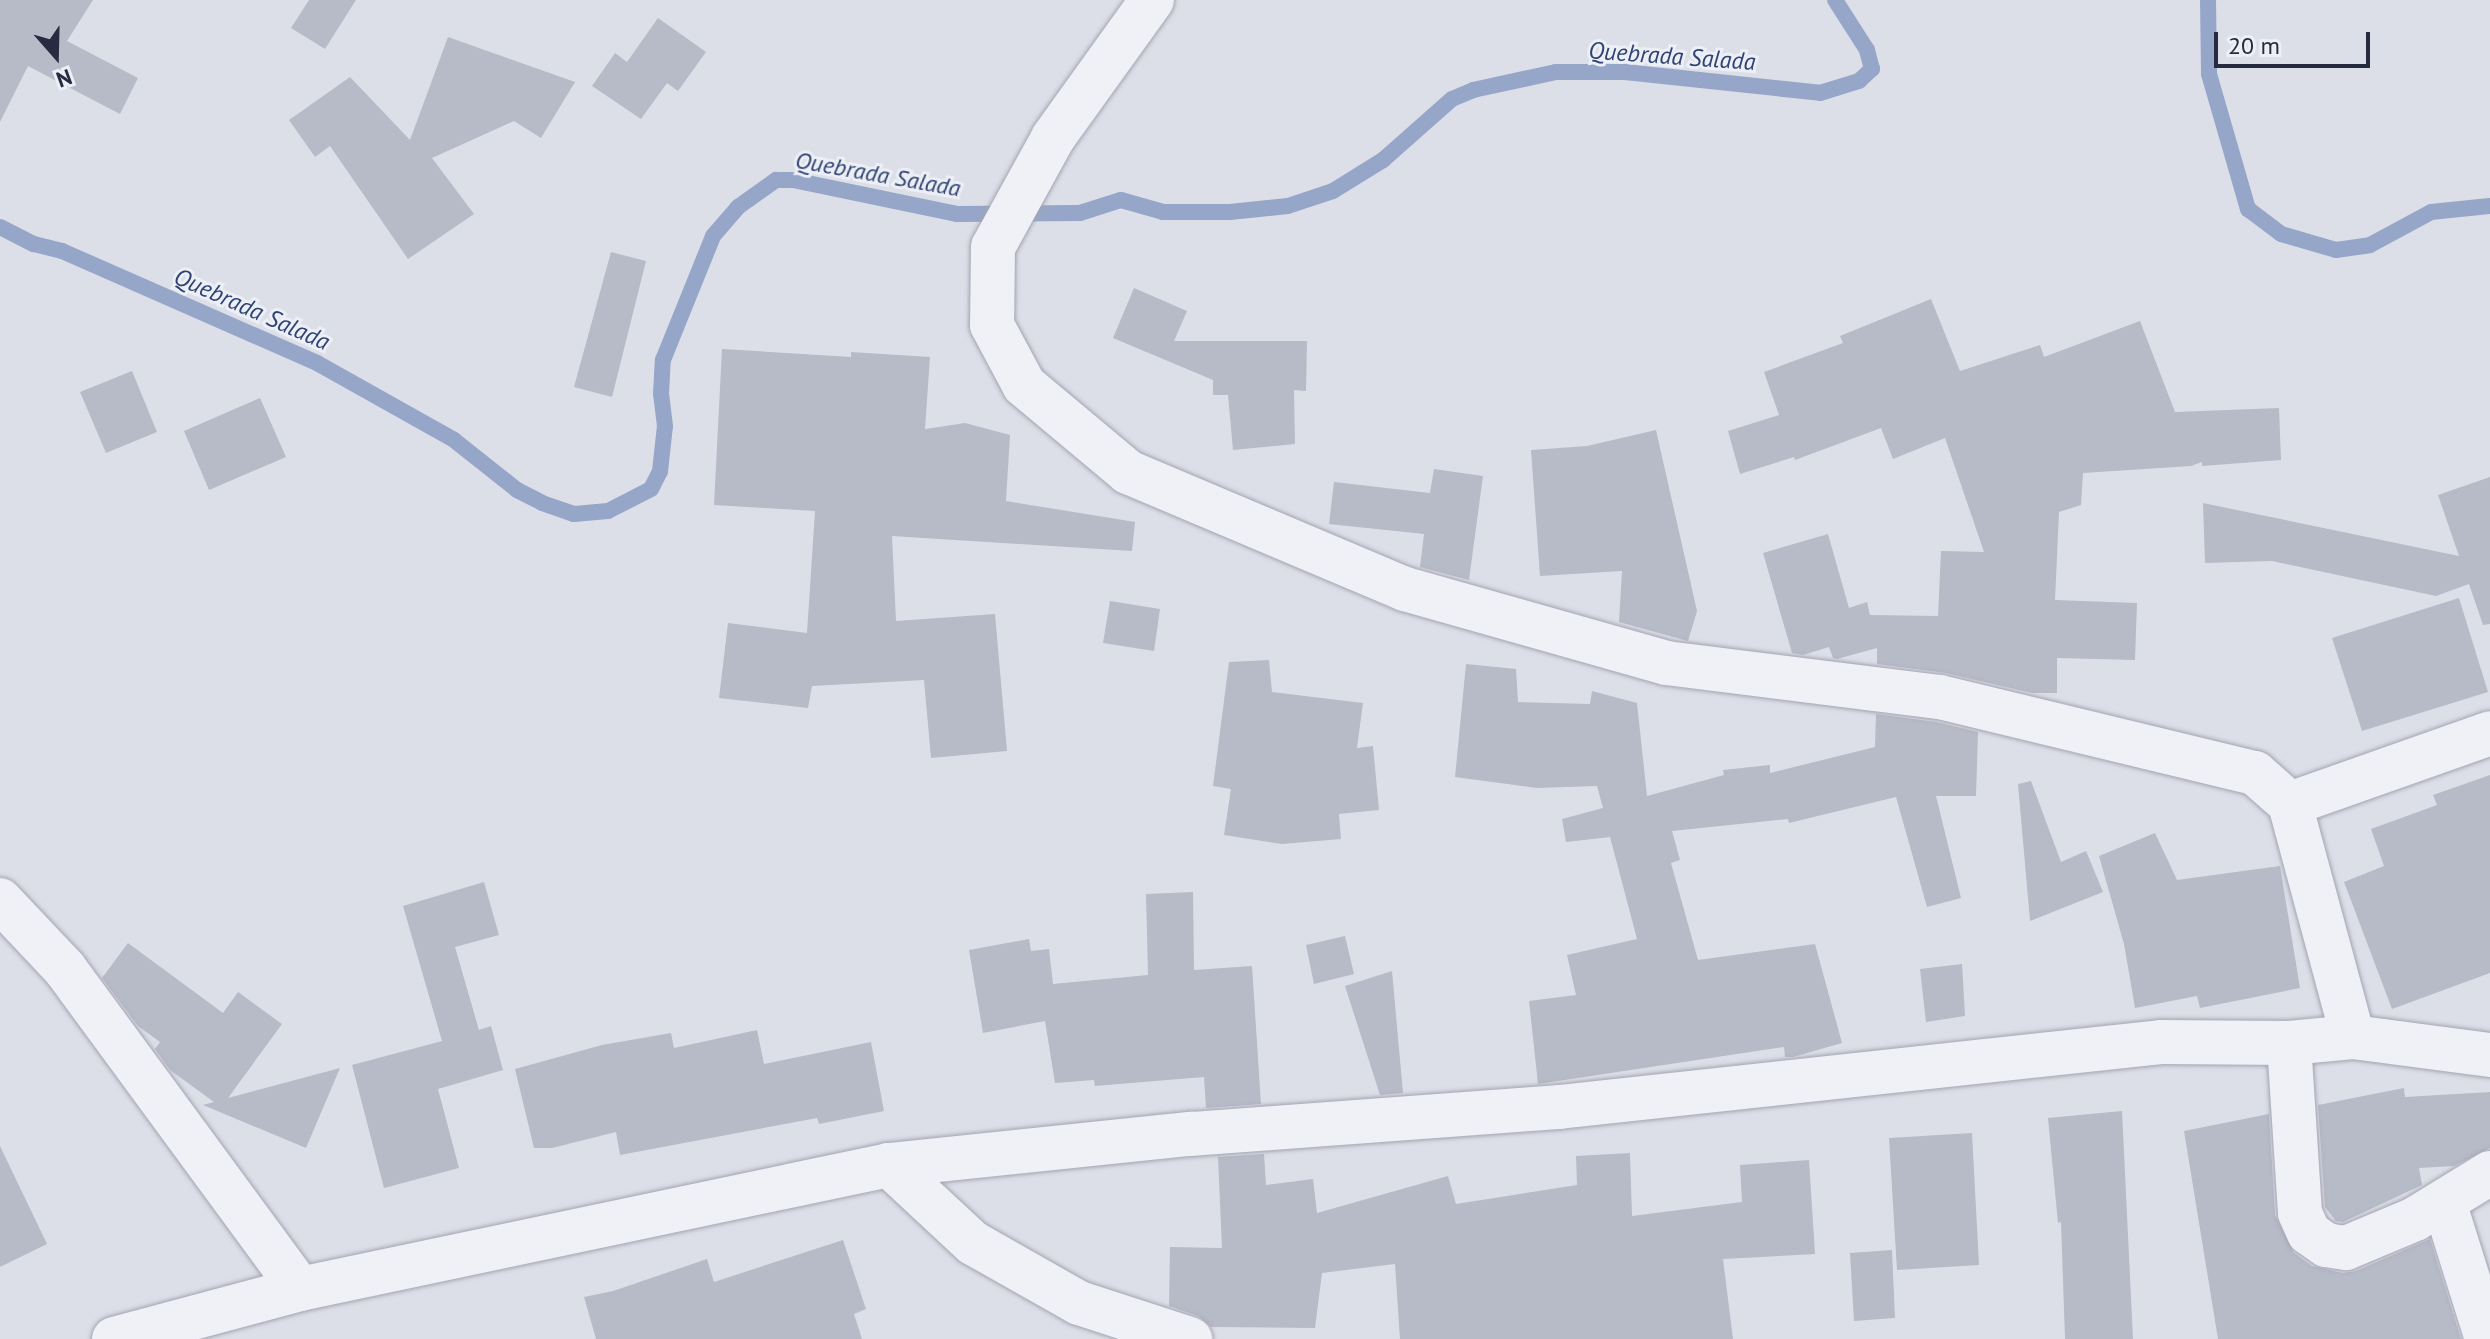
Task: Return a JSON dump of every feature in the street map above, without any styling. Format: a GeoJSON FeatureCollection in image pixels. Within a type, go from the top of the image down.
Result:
{"type":"FeatureCollection","features":[{"type":"Feature","properties":{"kind":"street"},"geometry":{"type":"LineString","coordinates":[[1152,0],[1053,138],[993,247],[992,325],[1024,385],[1128,472],[1405,589],[1666,663],[1940,697],[2255,773],[2290,804],[2353,1037]]}},
{"type":"Feature","properties":{"kind":"street"},"geometry":{"type":"LineString","coordinates":[[2290,804],[2490,733]]}},
{"type":"Feature","properties":{"kind":"street"},"geometry":{"type":"LineString","coordinates":[[0,900],[65,969],[300,1289]]}},
{"type":"Feature","properties":{"kind":"street"},"geometry":{"type":"LineString","coordinates":[[114,1339],[300,1289],[889,1165],[1191,1134],[1559,1107],[2161,1042],[2289,1043],[2353,1037],[2490,1055]]}},
{"type":"Feature","properties":{"kind":"street"},"geometry":{"type":"LineString","coordinates":[[2289,1043],[2300,1213],[2309,1233],[2326,1245],[2346,1248],[2444,1202],[2490,1173]]}},
{"type":"Feature","properties":{"kind":"street"},"geometry":{"type":"LineString","coordinates":[[889,1165],[973,1243],[1079,1303],[1190,1339]]}},
{"type":"Feature","properties":{"kind":"street"},"geometry":{"type":"LineString","coordinates":[[2444,1202],[2487,1339]]}},
{"type":"Feature","properties":{"kind":"building"},"geometry":{"type":"Polygon","coordinates":[[[0,0],[93,0],[67,41],[138,78],[120,114],[28,66],[0,122],[0,0]]]}},
{"type":"Feature","properties":{"kind":"building"},"geometry":{"type":"Polygon","coordinates":[[[309,0],[356,0],[325,49],[291,28],[309,0]]]}},
{"type":"Feature","properties":{"kind":"building"},"geometry":{"type":"Polygon","coordinates":[[[658,18],[706,52],[678,91],[667,83],[641,119],[592,86],[615,53],[627,62],[658,18]]]}},
{"type":"Feature","properties":{"kind":"building"},"geometry":{"type":"Polygon","coordinates":[[[448,37],[575,82],[541,138],[514,121],[432,158],[474,214],[408,259],[330,146],[315,157],[289,120],[350,77],[410,140],[448,37]]]}},
{"type":"Feature","properties":{"kind":"building"},"geometry":{"type":"Polygon","coordinates":[[[611,252],[646,261],[612,397],[574,387],[611,252]]]}},
{"type":"Feature","properties":{"kind":"building"},"geometry":{"type":"Polygon","coordinates":[[[1134,288],[1187,311],[1174,341],[1307,341],[1306,391],[1294,390],[1295,444],[1233,450],[1228,395],[1213,395],[1213,380],[1113,338],[1134,288]]]}},
{"type":"Feature","properties":{"kind":"building"},"geometry":{"type":"Polygon","coordinates":[[[1931,299],[1960,371],[2040,345],[2044,357],[2140,321],[2175,412],[2279,408],[2281,460],[2202,466],[2202,462],[2191,466],[2083,473],[2081,505],[2059,512],[2055,600],[2137,603],[2135,660],[2057,658],[2057,693],[2032,693],[1946,673],[1877,664],[1877,648],[1837,659],[1833,658],[1829,647],[1803,655],[1792,653],[1763,553],[1828,534],[1849,608],[1867,602],[1870,615],[1938,616],[1941,551],[1984,552],[1945,438],[1893,459],[1881,428],[1795,460],[1794,457],[1740,474],[1728,431],[1779,415],[1764,372],[1843,343],[1840,336],[1931,299]]]}},
{"type":"Feature","properties":{"kind":"building"},"geometry":{"type":"Polygon","coordinates":[[[722,349],[851,357],[851,352],[930,357],[925,429],[965,423],[1010,435],[1006,501],[1135,522],[1132,551],[892,536],[896,621],[995,614],[1007,751],[931,758],[924,680],[812,686],[808,708],[719,698],[728,623],[807,633],[815,511],[714,505],[722,349]]]}},
{"type":"Feature","properties":{"kind":"building"},"geometry":{"type":"Polygon","coordinates":[[[132,371],[157,432],[106,453],[80,392],[132,371]]]}},
{"type":"Feature","properties":{"kind":"building"},"geometry":{"type":"Polygon","coordinates":[[[260,398],[286,457],[209,490],[184,431],[260,398]]]}},
{"type":"Feature","properties":{"kind":"building"},"geometry":{"type":"Polygon","coordinates":[[[1656,430],[1697,611],[1688,641],[1619,622],[1622,571],[1540,576],[1531,450],[1587,446],[1656,430]]]}},
{"type":"Feature","properties":{"kind":"building"},"geometry":{"type":"Polygon","coordinates":[[[1434,469],[1483,476],[1469,580],[1420,567],[1424,534],[1329,524],[1334,482],[1430,493],[1434,469]]]}},
{"type":"Feature","properties":{"kind":"building"},"geometry":{"type":"Polygon","coordinates":[[[2490,477],[2490,624],[2483,625],[2469,584],[2436,596],[2272,561],[2205,563],[2203,503],[2459,556],[2438,495],[2490,477]]]}},
{"type":"Feature","properties":{"kind":"building"},"geometry":{"type":"Polygon","coordinates":[[[2459,598],[2488,692],[2362,731],[2332,638],[2459,598]]]}},
{"type":"Feature","properties":{"kind":"building"},"geometry":{"type":"Polygon","coordinates":[[[1110,601],[1160,609],[1154,651],[1103,643],[1110,601]]]}},
{"type":"Feature","properties":{"kind":"building"},"geometry":{"type":"Polygon","coordinates":[[[1269,660],[1272,692],[1363,703],[1357,748],[1373,746],[1379,810],[1339,814],[1341,839],[1282,844],[1224,835],[1231,789],[1213,786],[1229,662],[1269,660]]]}},
{"type":"Feature","properties":{"kind":"building"},"geometry":{"type":"Polygon","coordinates":[[[1466,664],[1516,669],[1518,702],[1590,704],[1592,691],[1637,703],[1647,796],[1724,775],[1723,770],[1770,765],[1770,773],[1875,747],[1876,714],[1936,722],[1978,732],[1976,796],[1936,796],[1961,898],[1927,907],[1896,797],[1789,823],[1788,819],[1672,831],[1680,860],[1671,863],[1698,960],[1815,944],[1842,1043],[1793,1057],[1785,1057],[1784,1047],[1538,1084],[1529,1001],[1576,995],[1567,955],[1637,939],[1610,837],[1566,842],[1562,819],[1603,808],[1597,786],[1537,788],[1455,777],[1466,664]]]}},
{"type":"Feature","properties":{"kind":"building"},"geometry":{"type":"Polygon","coordinates":[[[2490,775],[2490,973],[2392,1009],[2344,882],[2384,866],[2371,829],[2437,805],[2433,795],[2490,775]]]}},
{"type":"Feature","properties":{"kind":"building"},"geometry":{"type":"Polygon","coordinates":[[[2031,781],[2061,862],[2086,851],[2103,892],[2030,921],[2018,784],[2031,781]]]}},
{"type":"Feature","properties":{"kind":"building"},"geometry":{"type":"Polygon","coordinates":[[[2155,833],[2177,880],[2280,866],[2300,988],[2200,1008],[2197,996],[2135,1008],[2124,944],[2099,856],[2155,833]]]}},
{"type":"Feature","properties":{"kind":"building"},"geometry":{"type":"Polygon","coordinates":[[[484,882],[499,935],[455,947],[479,1030],[491,1026],[503,1070],[438,1089],[459,1168],[384,1188],[352,1065],[442,1041],[403,906],[484,882]]]}},
{"type":"Feature","properties":{"kind":"building"},"geometry":{"type":"Polygon","coordinates":[[[1193,892],[1194,970],[1252,966],[1261,1104],[1206,1108],[1204,1077],[1095,1086],[1094,1080],[1055,1083],[1045,1021],[983,1033],[969,950],[1029,939],[1031,951],[1049,949],[1053,984],[1148,975],[1146,894],[1193,892]]]}},
{"type":"Feature","properties":{"kind":"building"},"geometry":{"type":"Polygon","coordinates":[[[1345,936],[1354,974],[1314,984],[1306,945],[1345,936]]]}},
{"type":"Feature","properties":{"kind":"building"},"geometry":{"type":"Polygon","coordinates":[[[128,943],[223,1013],[238,992],[282,1024],[228,1098],[340,1068],[306,1148],[203,1105],[214,1102],[170,1070],[155,1049],[160,1042],[138,1026],[102,978],[128,943]]]}},
{"type":"Feature","properties":{"kind":"building"},"geometry":{"type":"Polygon","coordinates":[[[1962,964],[1965,1016],[1926,1022],[1920,969],[1962,964]]]}},
{"type":"Feature","properties":{"kind":"building"},"geometry":{"type":"Polygon","coordinates":[[[1392,971],[1403,1093],[1380,1095],[1345,986],[1392,971]]]}},
{"type":"Feature","properties":{"kind":"building"},"geometry":{"type":"Polygon","coordinates":[[[757,1030],[764,1064],[871,1042],[884,1111],[819,1124],[817,1118],[620,1155],[616,1132],[552,1148],[534,1148],[515,1069],[602,1045],[671,1033],[674,1048],[757,1030]]]}},
{"type":"Feature","properties":{"kind":"building"},"geometry":{"type":"Polygon","coordinates":[[[2404,1088],[2405,1097],[2490,1092],[2490,1148],[2454,1166],[2419,1168],[2422,1185],[2343,1222],[2336,1221],[2325,1207],[2318,1105],[2404,1088]]]}},
{"type":"Feature","properties":{"kind":"building"},"geometry":{"type":"Polygon","coordinates":[[[2122,1111],[2133,1339],[2065,1339],[2061,1222],[2058,1223],[2048,1118],[2122,1111]]]}},
{"type":"Feature","properties":{"kind":"building"},"geometry":{"type":"Polygon","coordinates":[[[2269,1114],[2275,1215],[2294,1253],[2312,1266],[2343,1273],[2356,1271],[2430,1239],[2461,1339],[2218,1339],[2184,1131],[2269,1114]]]}},
{"type":"Feature","properties":{"kind":"building"},"geometry":{"type":"Polygon","coordinates":[[[1972,1133],[1979,1265],[1897,1270],[1889,1138],[1972,1133]]]}},
{"type":"Feature","properties":{"kind":"building"},"geometry":{"type":"Polygon","coordinates":[[[0,1146],[47,1244],[0,1267],[0,1146]]]}},
{"type":"Feature","properties":{"kind":"building"},"geometry":{"type":"Polygon","coordinates":[[[1630,1153],[1632,1216],[1742,1202],[1740,1165],[1809,1160],[1815,1254],[1723,1259],[1733,1339],[1400,1339],[1395,1264],[1322,1273],[1315,1328],[1211,1327],[1198,1316],[1169,1306],[1170,1247],[1222,1248],[1218,1157],[1264,1154],[1266,1185],[1313,1179],[1317,1213],[1448,1176],[1456,1204],[1577,1185],[1576,1156],[1630,1153]]]}},
{"type":"Feature","properties":{"kind":"building"},"geometry":{"type":"Polygon","coordinates":[[[843,1240],[866,1309],[854,1314],[862,1339],[596,1339],[584,1297],[613,1291],[707,1259],[714,1282],[843,1240]]]}},
{"type":"Feature","properties":{"kind":"building"},"geometry":{"type":"Polygon","coordinates":[[[1892,1250],[1895,1318],[1854,1321],[1850,1253],[1892,1250]]]}},
{"type":"Feature","properties":{"kind":"waterway","name":"Quebrada Salada"},"geometry":{"type":"LineString","coordinates":[[0,227],[317,363],[454,440],[517,490],[542,503],[574,514],[608,511],[651,489],[660,471],[665,426],[661,394],[663,360],[713,236],[738,207],[776,180],[793,180],[957,214],[1080,213],[1121,200],[1163,212],[1230,212],[1288,206],[1333,191],[1383,160],[1452,99],[1473,90],[1556,72],[1625,72],[1820,93],[1859,81],[1872,69],[1867,50],[1835,0]]}},
{"type":"Feature","properties":{"kind":"waterway","name":"Quebrada Salada"},"geometry":{"type":"LineString","coordinates":[[2208,0],[2209,74],[2248,209],[2281,234],[2336,250],[2370,245],[2431,212],[2490,206]]}}]}
